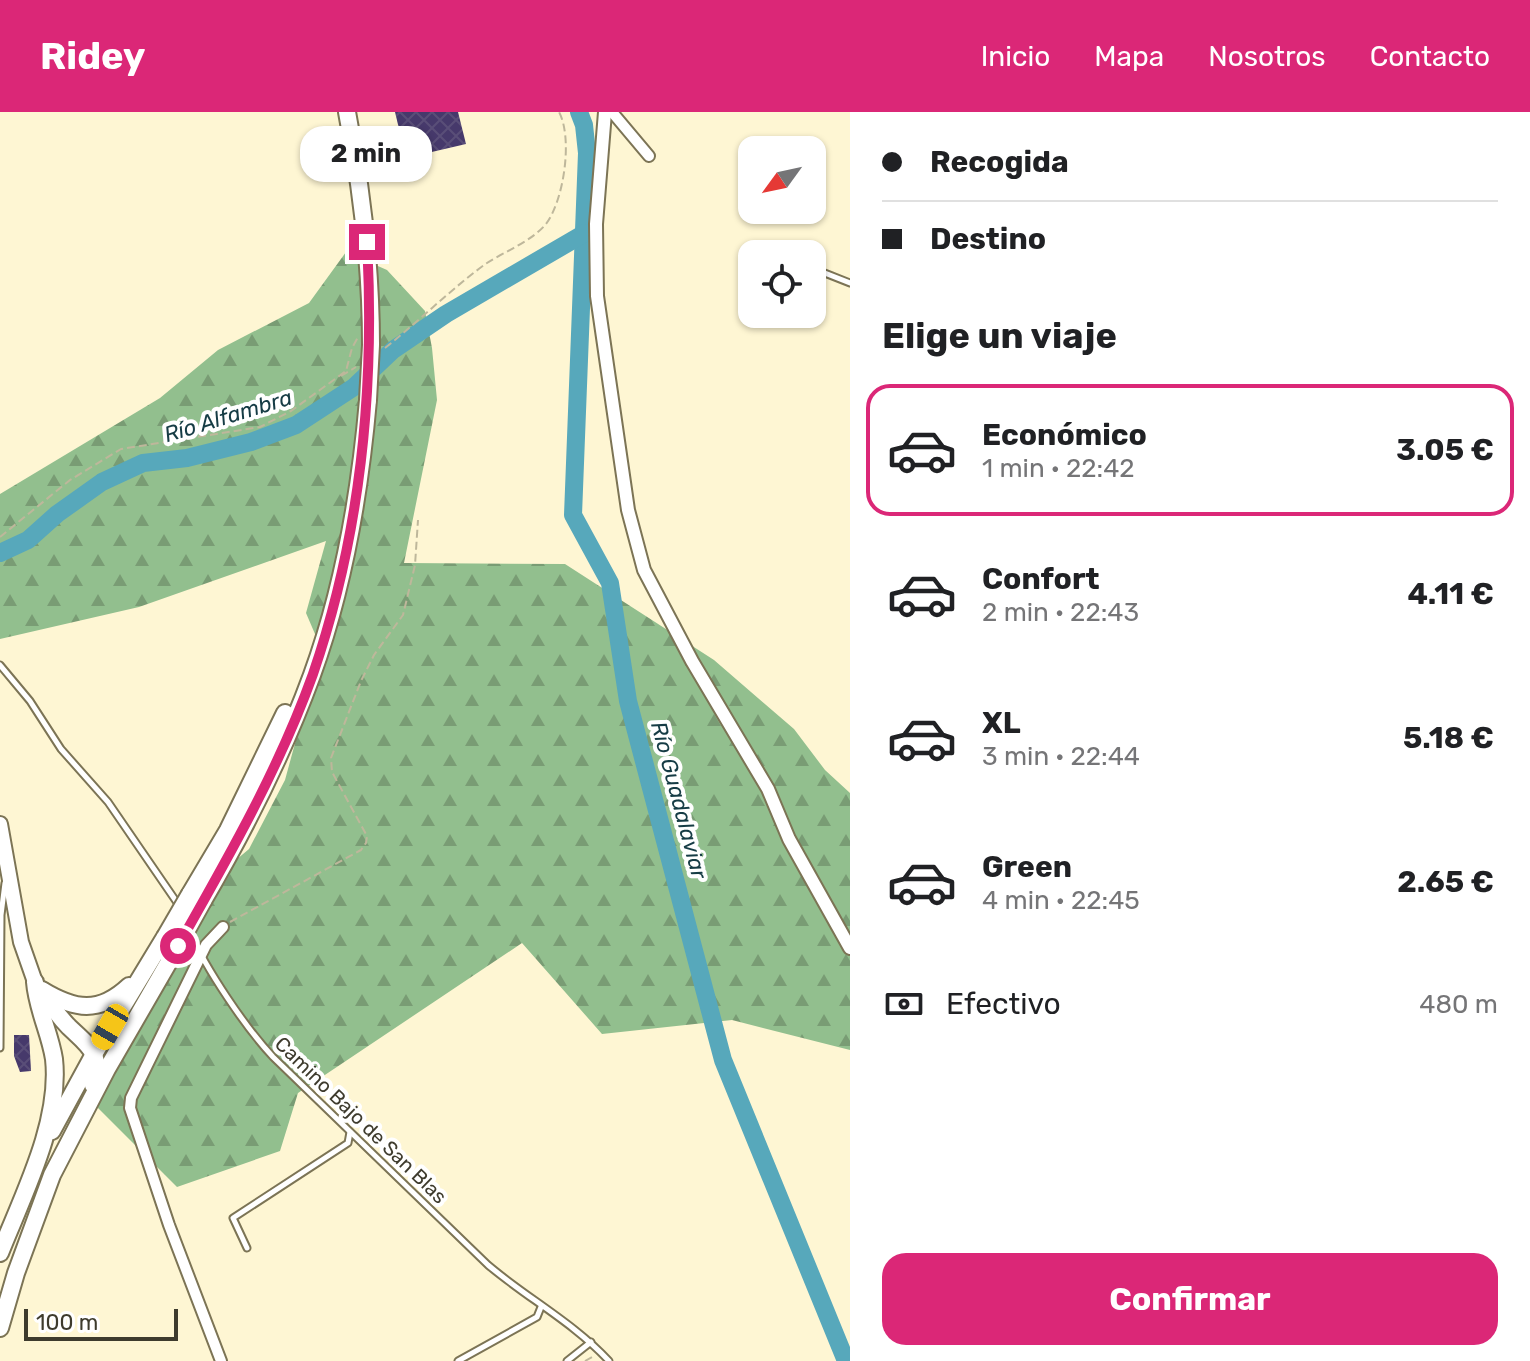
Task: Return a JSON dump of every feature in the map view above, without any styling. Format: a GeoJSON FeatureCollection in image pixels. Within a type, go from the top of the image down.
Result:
{"type":"FeatureCollection","features":[{"type":"Feature","properties":{"kind":"highway"},"geometry":{"type":"LineString","coordinates":[[16,1273],[52,1175],[172,942],[197,897],[242,833],[281,751],[313,674],[334,601],[350,535],[364,446],[372,345],[367,242],[347,112]]}},
{"type":"Feature","properties":{"kind":"highway"},"geometry":{"type":"LineString","coordinates":[[39,986],[69,1005],[95,1007],[118,996],[172,942]]}},
{"type":"Feature","properties":{"kind":"highway"},"geometry":{"type":"LineString","coordinates":[[0,1253],[35,1164],[141,973]]}},
{"type":"Feature","properties":{"kind":"highway"},"geometry":{"type":"LineString","coordinates":[[0,1328],[48,1171],[98,1069],[87,1043],[52,1008],[39,986]]}},
{"type":"Feature","properties":{"kind":"highway"},"geometry":{"type":"LineString","coordinates":[[35,1164],[55,1086],[54,1059],[37,1002],[39,986]]}},
{"type":"Feature","properties":{"kind":"main road"},"geometry":{"type":"LineString","coordinates":[[0,824],[21,942],[39,986]]}},
{"type":"Feature","properties":{"kind":"street"},"geometry":{"type":"LineString","coordinates":[[605,112],[596,224],[597,296],[628,510],[644,570],[692,661],[768,789],[789,839],[850,948]]}},
{"type":"Feature","properties":{"kind":"street"},"geometry":{"type":"LineString","coordinates":[[612,112],[649,156]]}},
{"type":"Feature","properties":{"kind":"street"},"geometry":{"type":"LineString","coordinates":[[221,1361],[169,1225],[130,1108],[131,1098],[201,954],[223,927]]}},
{"type":"Feature","properties":{"kind":"lane"},"geometry":{"type":"LineString","coordinates":[[826,274],[850,283]]}},
{"type":"Feature","properties":{"kind":"lane","name":"Camino Bajo de San Blas"},"geometry":{"type":"LineString","coordinates":[[0,665],[30,701],[61,749],[108,802],[160,875],[181,909],[201,954],[255,1038],[488,1265],[591,1342],[609,1361]]}},
{"type":"Feature","properties":{"kind":"lane"},"geometry":{"type":"LineString","coordinates":[[0,1048],[1,915],[7,866]]}},
{"type":"Feature","properties":{"kind":"lane"},"geometry":{"type":"LineString","coordinates":[[247,1248],[233,1218],[348,1143],[350,1132]]}},
{"type":"Feature","properties":{"kind":"lane"},"geometry":{"type":"LineString","coordinates":[[458,1361],[537,1317],[541,1307]]}},
{"type":"Feature","properties":{"kind":"lane"},"geometry":{"type":"LineString","coordinates":[[567,1361],[591,1342]]}},
{"type":"Feature","properties":{"kind":"path"},"geometry":{"type":"LineString","coordinates":[[0,537],[70,480],[121,449],[260,427],[282,417],[346,371],[355,340],[360,335],[372,345],[545,225],[555,205],[564,173],[567,141],[565,123],[559,112]]}},
{"type":"Feature","properties":{"kind":"path"},"geometry":{"type":"LineString","coordinates":[[336,378],[363,363]]}},
{"type":"Feature","properties":{"kind":"path"},"geometry":{"type":"LineString","coordinates":[[223,927],[250,909],[361,850],[366,843],[367,836],[332,772],[331,758],[374,655],[403,615],[415,565],[418,520]]}},
{"type":"Feature","properties":{"kind":"green space"},"geometry":{"type":"Polygon","coordinates":[[[346,252],[387,270],[425,311],[432,348],[437,400],[404,563],[565,564],[714,660],[794,729],[825,770],[850,793],[850,1050],[732,1020],[602,1034],[522,943],[298,1093],[280,1151],[177,1187],[93,1103],[125,984],[179,908],[249,849],[285,780],[321,648],[306,613],[326,541],[139,607],[0,639],[0,494],[160,398],[218,350],[309,303],[346,252]]]}},
{"type":"Feature","properties":{"kind":"building"},"geometry":{"type":"Polygon","coordinates":[[[395,112],[458,112],[466,144],[406,158],[395,112]]]}},
{"type":"Feature","properties":{"kind":"building"},"geometry":{"type":"Polygon","coordinates":[[[14,1035],[29,1035],[31,1071],[20,1072],[14,1056],[14,1035]]]}},
{"type":"Feature","properties":{"kind":"waterway","name":"Río Guadalaviar"},"geometry":{"type":"LineString","coordinates":[[579,112],[584,125],[587,153],[573,515],[610,583],[628,701],[723,1060],[846,1361]]}},
{"type":"Feature","properties":{"kind":"waterway","name":"Río Alfambra"},"geometry":{"type":"LineString","coordinates":[[0,553],[28,540],[57,514],[102,482],[143,463],[187,458],[251,442],[296,425],[354,387],[393,350],[446,314],[585,233]]}},
{"type":"Feature","properties":{"kind":"route"},"geometry":{"type":"LineString","coordinates":[[178,946],[242,833],[281,751],[313,674],[334,601],[350,535],[364,446],[371,345],[367,242]]}}]}
